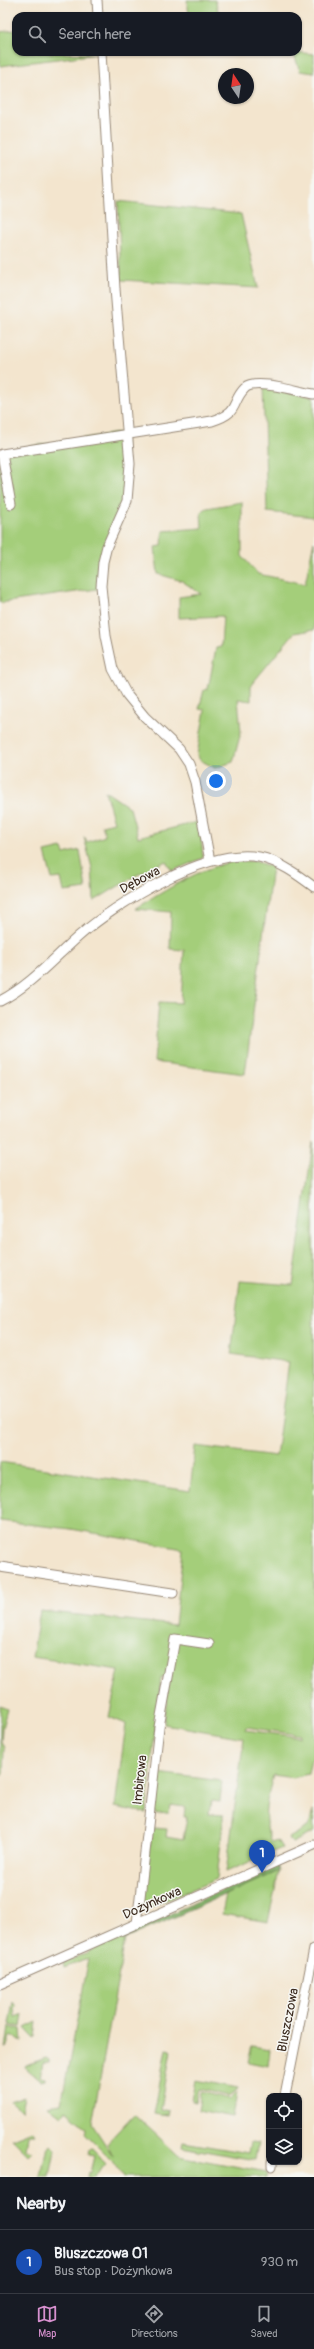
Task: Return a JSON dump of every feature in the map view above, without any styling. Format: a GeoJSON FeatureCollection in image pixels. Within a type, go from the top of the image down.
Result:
{"type":"FeatureCollection","features":[{"type":"Feature","properties":{"kind":"street"},"geometry":{"type":"LineString","coordinates":[[97,0],[98,12]]}},
{"type":"Feature","properties":{"kind":"street"},"geometry":{"type":"LineString","coordinates":[[101,56],[115,289],[130,464],[128,495],[107,546],[102,568],[102,593],[110,658],[117,679],[130,700],[175,745],[189,764],[193,776],[210,861]]}},
{"type":"Feature","properties":{"kind":"street"},"geometry":{"type":"LineString","coordinates":[[11,504],[2,454],[128,434],[179,428],[221,418],[231,411],[244,390],[252,384],[263,384],[314,394]]}},
{"type":"Feature","properties":{"kind":"street","name":"Dębowa"},"geometry":{"type":"LineString","coordinates":[[0,1001],[22,987],[79,936],[110,911],[151,888],[210,861],[237,856],[259,857],[282,866],[314,887]]}},
{"type":"Feature","properties":{"kind":"street"},"geometry":{"type":"LineString","coordinates":[[0,1567],[173,1593]]}},
{"type":"Feature","properties":{"kind":"street","name":"Imbirowa"},"geometry":{"type":"LineString","coordinates":[[137,1924],[159,1727],[175,1639],[209,1644]]}},
{"type":"Feature","properties":{"kind":"street","name":"Dożynkowa"},"geometry":{"type":"LineString","coordinates":[[0,1984],[314,1845]]}},
{"type":"Feature","properties":{"kind":"street","name":"Bluszczowa"},"geometry":{"type":"LineString","coordinates":[[286,2093],[314,1949]]}},
{"type":"Feature","properties":{"kind":"green space"},"geometry":{"type":"Polygon","coordinates":[[[187,0],[215,0],[218,12],[189,12],[187,0]]]}},
{"type":"Feature","properties":{"kind":"green space"},"geometry":{"type":"Polygon","coordinates":[[[12,30],[12,56],[82,56],[0,66],[0,32],[12,30]]]}},
{"type":"Feature","properties":{"kind":"green space"},"geometry":{"type":"Polygon","coordinates":[[[302,53],[314,54],[314,73],[300,71],[294,56],[302,56],[302,53]]]}},
{"type":"Feature","properties":{"kind":"green space"},"geometry":{"type":"Polygon","coordinates":[[[118,201],[241,214],[258,288],[121,280],[118,201]]]}},
{"type":"Feature","properties":{"kind":"green space"},"geometry":{"type":"Polygon","coordinates":[[[263,387],[314,397],[314,517],[267,512],[263,387]]]}},
{"type":"Feature","properties":{"kind":"green space"},"geometry":{"type":"Polygon","coordinates":[[[124,432],[127,481],[125,495],[97,589],[0,603],[0,451],[124,432]]]}},
{"type":"Feature","properties":{"kind":"green space"},"geometry":{"type":"Polygon","coordinates":[[[242,502],[242,556],[258,574],[305,584],[314,541],[314,630],[294,633],[251,685],[251,701],[238,699],[241,732],[233,762],[215,768],[200,760],[197,755],[205,710],[199,709],[204,690],[208,689],[216,648],[221,647],[223,616],[179,618],[179,597],[201,594],[182,581],[158,574],[155,547],[162,546],[163,531],[202,528],[201,512],[207,508],[242,502]]]}},
{"type":"Feature","properties":{"kind":"green space"},"geometry":{"type":"Polygon","coordinates":[[[105,791],[130,808],[138,837],[197,822],[201,835],[203,858],[172,871],[166,861],[135,876],[94,901],[92,868],[84,837],[87,842],[105,836],[102,825],[114,822],[105,791]]]}},
{"type":"Feature","properties":{"kind":"green space"},"geometry":{"type":"Polygon","coordinates":[[[62,848],[64,854],[80,850],[86,889],[64,892],[61,878],[52,879],[45,852],[62,848]]]}},
{"type":"Feature","properties":{"kind":"green space"},"geometry":{"type":"Polygon","coordinates":[[[236,861],[254,861],[272,867],[245,1074],[154,1062],[159,1002],[181,1003],[184,950],[170,949],[171,912],[135,909],[196,874],[222,864],[236,861]]]}},
{"type":"Feature","properties":{"kind":"green space"},"geometry":{"type":"Polygon","coordinates":[[[313,1142],[314,1760],[311,1760],[308,1774],[293,1778],[273,1775],[266,1808],[266,1824],[271,1842],[277,1840],[282,1848],[226,1872],[244,1738],[164,1724],[169,1678],[161,1678],[146,1813],[115,1807],[126,1724],[109,1717],[119,1670],[32,1657],[40,1611],[175,1625],[183,1549],[71,1529],[0,1521],[0,1462],[190,1491],[195,1446],[276,1456],[289,1362],[231,1354],[240,1281],[293,1285],[313,1142]],[[246,1727],[245,1730],[300,1737],[300,1735],[246,1727]]]}},
{"type":"Feature","properties":{"kind":"green space"},"geometry":{"type":"Polygon","coordinates":[[[0,1706],[7,1709],[2,1728],[1,1742],[4,1748],[3,1774],[0,1774],[0,1706]]]}},
{"type":"Feature","properties":{"kind":"green space"},"geometry":{"type":"Polygon","coordinates":[[[157,1773],[222,1781],[220,1802],[211,1801],[209,1814],[223,1815],[223,1822],[217,1879],[143,1910],[152,1828],[167,1829],[166,1837],[183,1840],[187,1817],[184,1817],[185,1807],[170,1805],[169,1813],[157,1814],[153,1812],[157,1773]]]}},
{"type":"Feature","properties":{"kind":"green space"},"geometry":{"type":"Polygon","coordinates":[[[313,1810],[314,1832],[292,1843],[289,1838],[309,1826],[313,1810]]]}},
{"type":"Feature","properties":{"kind":"green space"},"geometry":{"type":"Polygon","coordinates":[[[277,1865],[279,1871],[125,1939],[122,1936],[277,1865]]]}},
{"type":"Feature","properties":{"kind":"green space"},"geometry":{"type":"Polygon","coordinates":[[[279,1871],[268,1922],[222,1914],[226,1894],[279,1871]]]}},
{"type":"Feature","properties":{"kind":"green space"},"geometry":{"type":"Polygon","coordinates":[[[122,1936],[125,1939],[92,2124],[113,2156],[107,2143],[134,2114],[179,2156],[267,2172],[266,2177],[123,2177],[112,2161],[85,2134],[86,2128],[66,2111],[61,2116],[48,2106],[61,2104],[89,1958],[65,1968],[64,1963],[122,1936]]]}},
{"type":"Feature","properties":{"kind":"green space"},"geometry":{"type":"Polygon","coordinates":[[[13,2002],[16,2007],[14,2008],[15,2017],[23,2014],[21,2027],[9,2024],[13,2002]]]}},
{"type":"Feature","properties":{"kind":"green space"},"geometry":{"type":"Polygon","coordinates":[[[37,2022],[35,2037],[34,2038],[25,2028],[37,2022]]]}},
{"type":"Feature","properties":{"kind":"green space"},"geometry":{"type":"Polygon","coordinates":[[[9,2026],[21,2029],[22,2042],[11,2035],[9,2038],[9,2044],[6,2048],[9,2026]]]}},
{"type":"Feature","properties":{"kind":"green space"},"geometry":{"type":"Polygon","coordinates":[[[252,2046],[270,2049],[268,2066],[248,2062],[252,2046]]]}},
{"type":"Feature","properties":{"kind":"green space"},"geometry":{"type":"Polygon","coordinates":[[[166,2049],[171,2050],[161,2109],[169,2111],[168,2115],[154,2113],[166,2049]]]}},
{"type":"Feature","properties":{"kind":"green space"},"geometry":{"type":"Polygon","coordinates":[[[46,2058],[49,2062],[43,2062],[40,2077],[45,2078],[45,2080],[41,2081],[25,2067],[26,2065],[46,2058]]]}},
{"type":"Feature","properties":{"kind":"green space"},"geometry":{"type":"Polygon","coordinates":[[[196,2080],[238,2088],[228,2096],[199,2089],[196,2102],[192,2101],[196,2080]]]}},
{"type":"Feature","properties":{"kind":"green space"},"geometry":{"type":"Polygon","coordinates":[[[201,2092],[230,2099],[237,2092],[233,2117],[198,2110],[201,2092]]]}},
{"type":"Feature","properties":{"kind":"green space"},"geometry":{"type":"Polygon","coordinates":[[[24,2096],[21,2111],[11,2101],[24,2096]]]}},
{"type":"Feature","properties":{"kind":"green space"},"geometry":{"type":"Polygon","coordinates":[[[32,2131],[35,2135],[28,2135],[26,2149],[32,2151],[28,2155],[12,2139],[32,2131]]]}},
{"type":"Feature","properties":{"kind":"green space"},"geometry":{"type":"Polygon","coordinates":[[[183,2142],[249,2153],[251,2142],[258,2143],[255,2160],[182,2147],[183,2142]]]}},
{"type":"Feature","properties":{"kind":"green space"},"geometry":{"type":"Polygon","coordinates":[[[50,2145],[55,2150],[50,2177],[41,2177],[46,2151],[50,2145]]]}},
{"type":"Feature","properties":{"kind":"green space"},"geometry":{"type":"Polygon","coordinates":[[[92,2149],[106,2164],[104,2167],[102,2166],[95,2177],[87,2177],[88,2172],[90,2173],[94,2156],[88,2155],[89,2150],[92,2149]]]}},
{"type":"Feature","properties":{"kind":"place","name":"Bluszczowa 01"},"geometry":{"type":"Point","coordinates":[262,1873]}}]}
